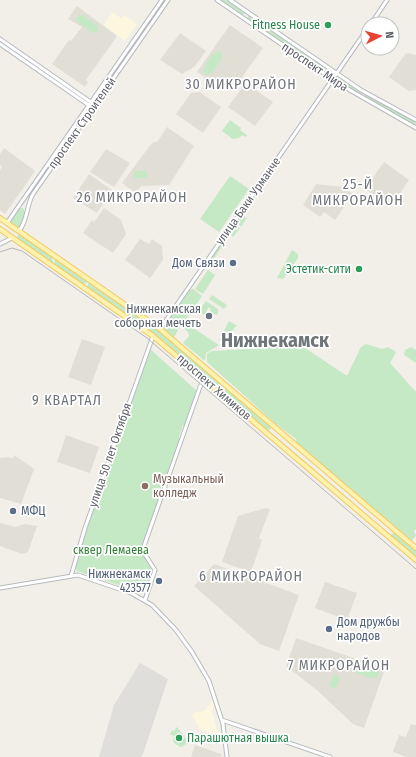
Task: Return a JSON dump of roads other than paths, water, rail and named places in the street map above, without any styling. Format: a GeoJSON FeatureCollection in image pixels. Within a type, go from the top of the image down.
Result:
{"type":"FeatureCollection","features":[{"type":"Feature","properties":{"kind":"main road","name":"проспект Строителей"},"geometry":{"type":"LineString","coordinates":[[1,231],[162,0]]}},
{"type":"Feature","properties":{"kind":"main road","name":"проспект Строителей"},"geometry":{"type":"LineString","coordinates":[[0,244],[12,238],[24,224],[30,199],[168,0]]}},
{"type":"Feature","properties":{"kind":"main road","name":"проспект Мира"},"geometry":{"type":"LineString","coordinates":[[217,0],[332,80],[357,96],[416,128]]}},
{"type":"Feature","properties":{"kind":"main road","name":"проспект Мира"},"geometry":{"type":"LineString","coordinates":[[230,0],[361,90],[416,120]]}},
{"type":"Feature","properties":{"kind":"main road"},"geometry":{"type":"LineString","coordinates":[[377,16],[388,0]]}},
{"type":"Feature","properties":{"kind":"main road"},"geometry":{"type":"LineString","coordinates":[[241,16],[246,15],[245,10]]}},
{"type":"Feature","properties":{"kind":"main road"},"geometry":{"type":"LineString","coordinates":[[0,39],[2,44],[95,105]]}},
{"type":"Feature","properties":{"kind":"main road","name":"улица Баки Урманче"},"geometry":{"type":"LineString","coordinates":[[160,329],[360,40]]}},
{"type":"Feature","properties":{"kind":"main road"},"geometry":{"type":"LineString","coordinates":[[7,47],[93,108]]}},
{"type":"Feature","properties":{"kind":"main road"},"geometry":{"type":"LineString","coordinates":[[312,66],[311,60],[316,60]]}},
{"type":"Feature","properties":{"kind":"main road"},"geometry":{"type":"LineString","coordinates":[[357,96],[362,95],[361,90]]}},
{"type":"Feature","properties":{"kind":"main road"},"geometry":{"type":"LineString","coordinates":[[25,197],[27,200],[30,199]]}},
{"type":"Feature","properties":{"kind":"main road"},"geometry":{"type":"LineString","coordinates":[[18,207],[24,206],[27,213]]}},
{"type":"Feature","properties":{"kind":"main road","name":"проспект Химиков"},"geometry":{"type":"LineString","coordinates":[[0,218],[160,329],[416,548]]}},
{"type":"Feature","properties":{"kind":"main road"},"geometry":{"type":"LineString","coordinates":[[24,224],[25,235]]}},
{"type":"Feature","properties":{"kind":"main road","name":"проспект Химиков"},"geometry":{"type":"LineString","coordinates":[[1,231],[153,336],[416,560]]}},
{"type":"Feature","properties":{"kind":"main road"},"geometry":{"type":"LineString","coordinates":[[88,290],[86,286],[87,283],[94,283]]}},
{"type":"Feature","properties":{"kind":"main road","name":"улица 50 лет Октября"},"geometry":{"type":"LineString","coordinates":[[71,576],[85,528],[153,336]]}},
{"type":"Feature","properties":{"kind":"main road"},"geometry":{"type":"LineString","coordinates":[[145,600],[155,570],[144,553],[144,546],[204,379]]}},
{"type":"Feature","properties":{"kind":"main road"},"geometry":{"type":"LineString","coordinates":[[264,430],[271,431],[272,429],[270,423]]}},
{"type":"Feature","properties":{"kind":"main road"},"geometry":{"type":"LineString","coordinates":[[390,539],[390,532],[397,532]]}},
{"type":"Feature","properties":{"kind":"main road"},"geometry":{"type":"LineString","coordinates":[[0,588],[71,576],[85,577],[145,600],[167,619],[192,652],[209,681],[222,720],[227,757]]}},
{"type":"Feature","properties":{"kind":"main road"},"geometry":{"type":"LineString","coordinates":[[222,720],[330,757]]}},
{"type":"Feature","properties":{"kind":"tram line"},"geometry":{"type":"LineString","coordinates":[[0,252],[12,248],[22,251],[147,338],[416,569]]}},
{"type":"Feature","properties":{"kind":"place","name":"Fitness House"},"geometry":{"type":"Point","coordinates":[328,25]}},
{"type":"Feature","properties":{"kind":"place","name":"Дом Связи"},"geometry":{"type":"Point","coordinates":[233,263]}},
{"type":"Feature","properties":{"kind":"place","name":"Эстетик-сити"},"geometry":{"type":"Point","coordinates":[359,269]}},
{"type":"Feature","properties":{"kind":"place","name":"Нижнекамская соборная мечеть"},"geometry":{"type":"Point","coordinates":[209,316]}},
{"type":"Feature","properties":{"kind":"place","name":"Музыкальный колледж"},"geometry":{"type":"Point","coordinates":[145,486]}},
{"type":"Feature","properties":{"kind":"place","name":"МФЦ"},"geometry":{"type":"Point","coordinates":[13,511]}},
{"type":"Feature","properties":{"kind":"place","name":"Нижнекамск 423577"},"geometry":{"type":"Point","coordinates":[159,581]}},
{"type":"Feature","properties":{"kind":"place","name":"Дом дружбы народов"},"geometry":{"type":"Point","coordinates":[329,629]}},
{"type":"Feature","properties":{"kind":"place","name":"Парашютная вышка"},"geometry":{"type":"Point","coordinates":[179,738]}},
{"type":"Feature","properties":{"kind":"district","name":"30 МИКРОРАЙОН"},"geometry":{"type":"Point","coordinates":[241,84]}},
{"type":"Feature","properties":{"kind":"district","name":"25-Й МИКРОРАЙОН"},"geometry":{"type":"Point","coordinates":[358,192]}},
{"type":"Feature","properties":{"kind":"district","name":"26 МИКРОРАЙОН"},"geometry":{"type":"Point","coordinates":[132,197]}},
{"type":"Feature","properties":{"kind":"district","name":"Нижнекамск"},"geometry":{"type":"Point","coordinates":[275,340]}},
{"type":"Feature","properties":{"kind":"district","name":"9 КВАРТАЛ"},"geometry":{"type":"Point","coordinates":[67,400]}},
{"type":"Feature","properties":{"kind":"district","name":"6 МИКРОРАЙОН"},"geometry":{"type":"Point","coordinates":[251,576]}},
{"type":"Feature","properties":{"kind":"district","name":"7 МИКРОРАЙОН"},"geometry":{"type":"Point","coordinates":[339,665]}},
{"type":"Feature","properties":{"kind":"park label","name":"сквер Лемаева"},"geometry":{"type":"Point","coordinates":[111,550]}}]}
